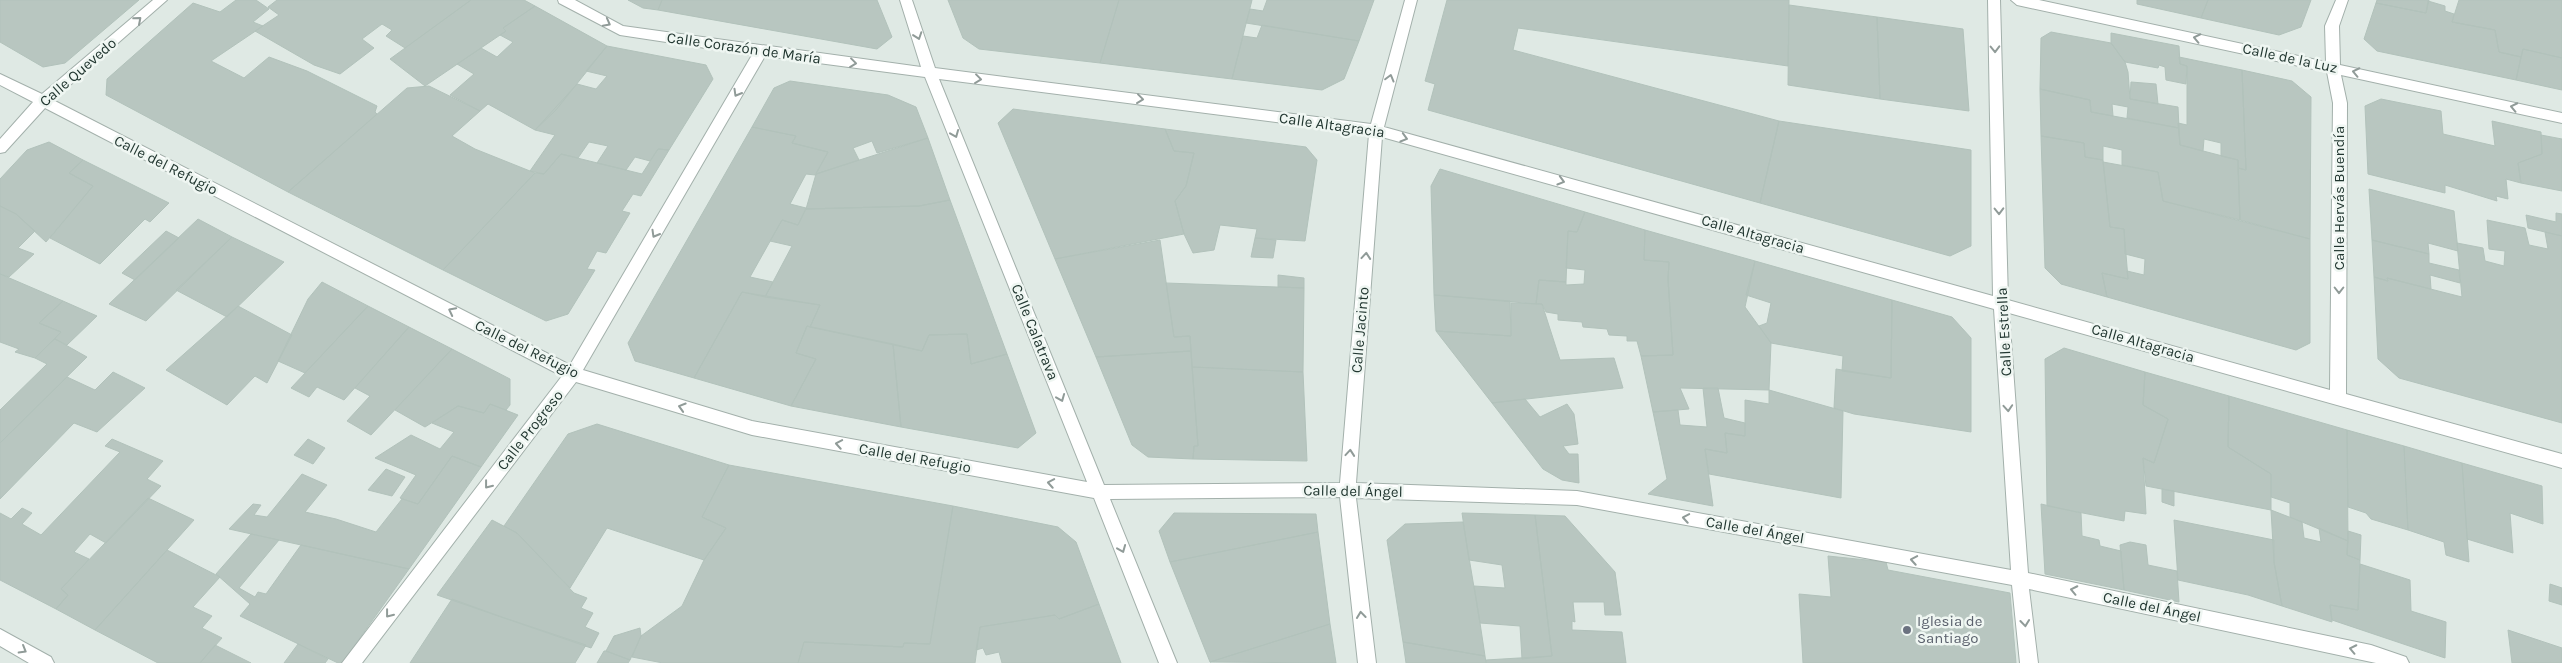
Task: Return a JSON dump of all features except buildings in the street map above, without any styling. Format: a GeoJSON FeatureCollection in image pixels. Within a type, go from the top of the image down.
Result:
{"type":"FeatureCollection","features":[{"type":"Feature","properties":{"kind":"street","name":"Calle Quevedo"},"geometry":{"type":"LineString","coordinates":[[0,148],[42,102],[161,0]]}},
{"type":"Feature","properties":{"kind":"street","name":"Calle Corazón de María"},"geometry":{"type":"LineString","coordinates":[[564,0],[620,30],[930,73]]}},
{"type":"Feature","properties":{"kind":"street","name":"Calle Calatrava"},"geometry":{"type":"LineString","coordinates":[[906,0],[930,73],[1168,663]]}},
{"type":"Feature","properties":{"kind":"street","name":"Calle Jacinto"},"geometry":{"type":"LineString","coordinates":[[1367,663],[1347,490],[1376,130],[1411,0]]}},
{"type":"Feature","properties":{"kind":"street","name":"Calle Estrella"},"geometry":{"type":"LineString","coordinates":[[1994,0],[2001,303],[2020,579],[2029,663]]}},
{"type":"Feature","properties":{"kind":"street","name":"Calle de la Luz"},"geometry":{"type":"LineString","coordinates":[[2017,0],[2562,118]]}},
{"type":"Feature","properties":{"kind":"street","name":"Calle Hervás Buendía"},"geometry":{"type":"LineString","coordinates":[[2338,398],[2340,103],[2333,67],[2332,26],[2342,0]]}},
{"type":"Feature","properties":{"kind":"street","name":"Calle Progreso"},"geometry":{"type":"LineString","coordinates":[[351,663],[573,374],[761,51]]}},
{"type":"Feature","properties":{"kind":"street","name":"Calle Altagracia"},"geometry":{"type":"LineString","coordinates":[[930,73],[1376,130],[2562,461]]}},
{"type":"Feature","properties":{"kind":"street","name":"Calle del Refugio"},"geometry":{"type":"LineString","coordinates":[[0,79],[573,374],[752,428],[1099,492]]}},
{"type":"Feature","properties":{"kind":"street","name":"Calle del Ángel"},"geometry":{"type":"LineString","coordinates":[[1099,492],[1347,490],[1577,498],[2020,579],[2371,653],[2400,663]]}},
{"type":"Feature","properties":{"kind":"street"},"geometry":{"type":"LineString","coordinates":[[0,637],[45,663]]}},
{"type":"Feature","properties":{"kind":"place","name":"Iglesia de Santiago"},"geometry":{"type":"Point","coordinates":[1907,630]}}]}
